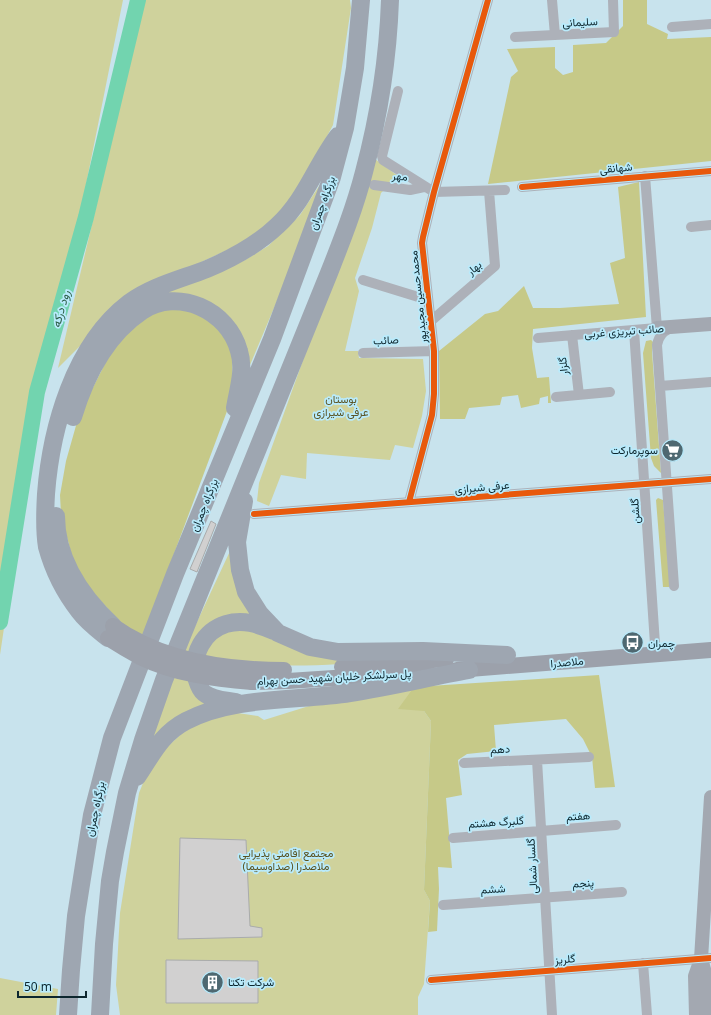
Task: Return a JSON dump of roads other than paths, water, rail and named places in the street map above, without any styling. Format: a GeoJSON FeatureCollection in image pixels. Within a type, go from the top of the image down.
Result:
{"type":"FeatureCollection","features":[{"type":"Feature","properties":{"kind":"highway","name":"بزرگراه چمران"},"geometry":{"type":"LineString","coordinates":[[68,1015],[74,939],[92,814],[112,738],[172,581],[272,339],[327,192],[345,128],[355,68],[361,0]]}},
{"type":"Feature","properties":{"kind":"highway"},"geometry":{"type":"LineString","coordinates":[[100,1015],[104,944],[110,881],[127,793],[143,740],[164,680],[192,614],[250,465],[349,221],[364,173],[380,102],[386,56],[390,0]]}},
{"type":"Feature","properties":{"kind":"highway"},"geometry":{"type":"LineString","coordinates":[[111,632],[92,625],[79,611],[70,598],[53,565],[47,546],[45,519],[47,479],[58,422],[71,383],[90,346],[114,316],[130,302],[149,291],[229,259],[260,240],[278,225],[296,206],[330,148],[345,128]]}},
{"type":"Feature","properties":{"kind":"highway"},"geometry":{"type":"LineString","coordinates":[[111,632],[81,591],[68,568],[58,535],[56,501],[60,465],[69,429],[80,397],[95,364],[105,348],[128,321],[143,310],[156,304],[172,302],[184,302],[197,305],[208,310],[222,320],[231,330],[235,339],[241,363],[241,373],[232,436]]}},
{"type":"Feature","properties":{"kind":"highway"},"geometry":{"type":"LineString","coordinates":[[250,465],[237,542],[240,570],[246,592],[260,614],[278,633]]}},
{"type":"Feature","properties":{"kind":"highway"},"geometry":{"type":"LineString","coordinates":[[245,704],[211,698],[203,692],[198,685],[194,670],[196,656],[201,643],[216,628],[227,624],[248,622],[259,624],[310,646],[338,652],[423,651],[507,655]]}},
{"type":"Feature","properties":{"kind":"highway"},"geometry":{"type":"LineString","coordinates":[[127,793],[160,740],[185,721],[197,715],[211,710],[245,704],[350,693],[470,670]]}},
{"type":"Feature","properties":{"kind":"main road","name":"پل سرلشکر خلبان شهید حسن بهرام"},"geometry":{"type":"LineString","coordinates":[[111,632],[128,636],[145,645],[174,656],[246,669],[284,670],[424,666]]}},
{"type":"Feature","properties":{"kind":"main road","name":"پل سرلشکر خلبان شهید حسن بهرام"},"geometry":{"type":"LineString","coordinates":[[111,632],[141,657],[170,668],[206,677],[252,682],[288,681],[424,666]]}},
{"type":"Feature","properties":{"kind":"main road","name":"ملاصدرا"},"geometry":{"type":"LineString","coordinates":[[424,666],[507,655],[711,639]]}},
{"type":"Feature","properties":{"kind":"main road","name":"ملاصدرا"},"geometry":{"type":"LineString","coordinates":[[424,666],[470,670],[711,650]]}},
{"type":"Feature","properties":{"kind":"street","name":"محمدحسین مجیدپور"},"geometry":{"type":"LineString","coordinates":[[409,502],[432,415],[434,394],[434,351],[422,244],[434,192],[488,0]]}},
{"type":"Feature","properties":{"kind":"street"},"geometry":{"type":"LineString","coordinates":[[552,0],[554,35]]}},
{"type":"Feature","properties":{"kind":"street","name":"سلیمانی"},"geometry":{"type":"LineString","coordinates":[[515,37],[614,32],[613,0]]}},
{"type":"Feature","properties":{"kind":"street"},"geometry":{"type":"LineString","coordinates":[[672,27],[711,24]]}},
{"type":"Feature","properties":{"kind":"street"},"geometry":{"type":"LineString","coordinates":[[398,90],[382,156],[383,160],[434,192],[505,190]]}},
{"type":"Feature","properties":{"kind":"street","name":"شهانقی"},"geometry":{"type":"LineString","coordinates":[[522,187],[711,171]]}},
{"type":"Feature","properties":{"kind":"street"},"geometry":{"type":"LineString","coordinates":[[644,176],[657,328]]}},
{"type":"Feature","properties":{"kind":"street","name":"مهر"},"geometry":{"type":"LineString","coordinates":[[374,185],[410,190],[424,187]]}},
{"type":"Feature","properties":{"kind":"street","name":"بهار"},"geometry":{"type":"LineString","coordinates":[[430,321],[495,266],[489,191]]}},
{"type":"Feature","properties":{"kind":"street"},"geometry":{"type":"LineString","coordinates":[[691,227],[711,225]]}},
{"type":"Feature","properties":{"kind":"street"},"geometry":{"type":"LineString","coordinates":[[363,280],[428,300]]}},
{"type":"Feature","properties":{"kind":"street","name":"صائب تبریزی غربی"},"geometry":{"type":"LineString","coordinates":[[538,338],[711,324]]}},
{"type":"Feature","properties":{"kind":"street"},"geometry":{"type":"LineString","coordinates":[[672,327],[661,334],[657,345],[674,586]]}},
{"type":"Feature","properties":{"kind":"street","name":"گلشن"},"geometry":{"type":"LineString","coordinates":[[634,330],[655,644]]}},
{"type":"Feature","properties":{"kind":"street","name":"گلزار"},"geometry":{"type":"LineString","coordinates":[[572,335],[578,395]]}},
{"type":"Feature","properties":{"kind":"street","name":"صائب"},"geometry":{"type":"LineString","coordinates":[[363,353],[434,351]]}},
{"type":"Feature","properties":{"kind":"street"},"geometry":{"type":"LineString","coordinates":[[660,386],[711,382]]}},
{"type":"Feature","properties":{"kind":"street"},"geometry":{"type":"LineString","coordinates":[[556,397],[610,392]]}},
{"type":"Feature","properties":{"kind":"street","name":"عرفی شیرازی"},"geometry":{"type":"LineString","coordinates":[[254,514],[711,479]]}},
{"type":"Feature","properties":{"kind":"street","name":"دهم"},"geometry":{"type":"LineString","coordinates":[[464,763],[589,757]]}},
{"type":"Feature","properties":{"kind":"street","name":"گلسار شمالی"},"geometry":{"type":"LineString","coordinates":[[537,760],[552,1015]]}},
{"type":"Feature","properties":{"kind":"street"},"geometry":{"type":"LineString","coordinates":[[707,1015],[706,958],[711,798]]}},
{"type":"Feature","properties":{"kind":"street","name":"هفتم"},"geometry":{"type":"LineString","coordinates":[[541,831],[616,825]]}},
{"type":"Feature","properties":{"kind":"street","name":"گلبرگ هشتم"},"geometry":{"type":"LineString","coordinates":[[453,838],[541,831]]}},
{"type":"Feature","properties":{"kind":"street","name":"پنجم"},"geometry":{"type":"LineString","coordinates":[[545,898],[622,892]]}},
{"type":"Feature","properties":{"kind":"street","name":"ششم"},"geometry":{"type":"LineString","coordinates":[[443,905],[545,898]]}},
{"type":"Feature","properties":{"kind":"street"},"geometry":{"type":"LineString","coordinates":[[696,1015],[695,976],[706,958]]}},
{"type":"Feature","properties":{"kind":"street","name":"گلریز"},"geometry":{"type":"LineString","coordinates":[[431,980],[706,958]]}},
{"type":"Feature","properties":{"kind":"street"},"geometry":{"type":"LineString","coordinates":[[643,963],[647,1015]]}},
{"type":"Feature","properties":{"kind":"waterway","name":"رود درکه"},"geometry":{"type":"LineString","coordinates":[[0,622],[37,392],[86,217],[138,0]]}},
{"type":"Feature","properties":{"kind":"place","name":"سوپرمارکت"},"geometry":{"type":"Point","coordinates":[673,450]}},
{"type":"Feature","properties":{"kind":"place","name":"چمران"},"geometry":{"type":"Point","coordinates":[632,643]}},
{"type":"Feature","properties":{"kind":"place","name":"شرکت تکتا"},"geometry":{"type":"Point","coordinates":[212,982]}},
{"type":"Feature","properties":{"kind":"park label","name":"بوستان عرفی شیرازی"},"geometry":{"type":"Point","coordinates":[341,405]}},
{"type":"Feature","properties":{"kind":"park label","name":"مجتمع اقامتی پذیرایی ملاصدرا (صداوسیما)"},"geometry":{"type":"Point","coordinates":[286,859]}}]}
